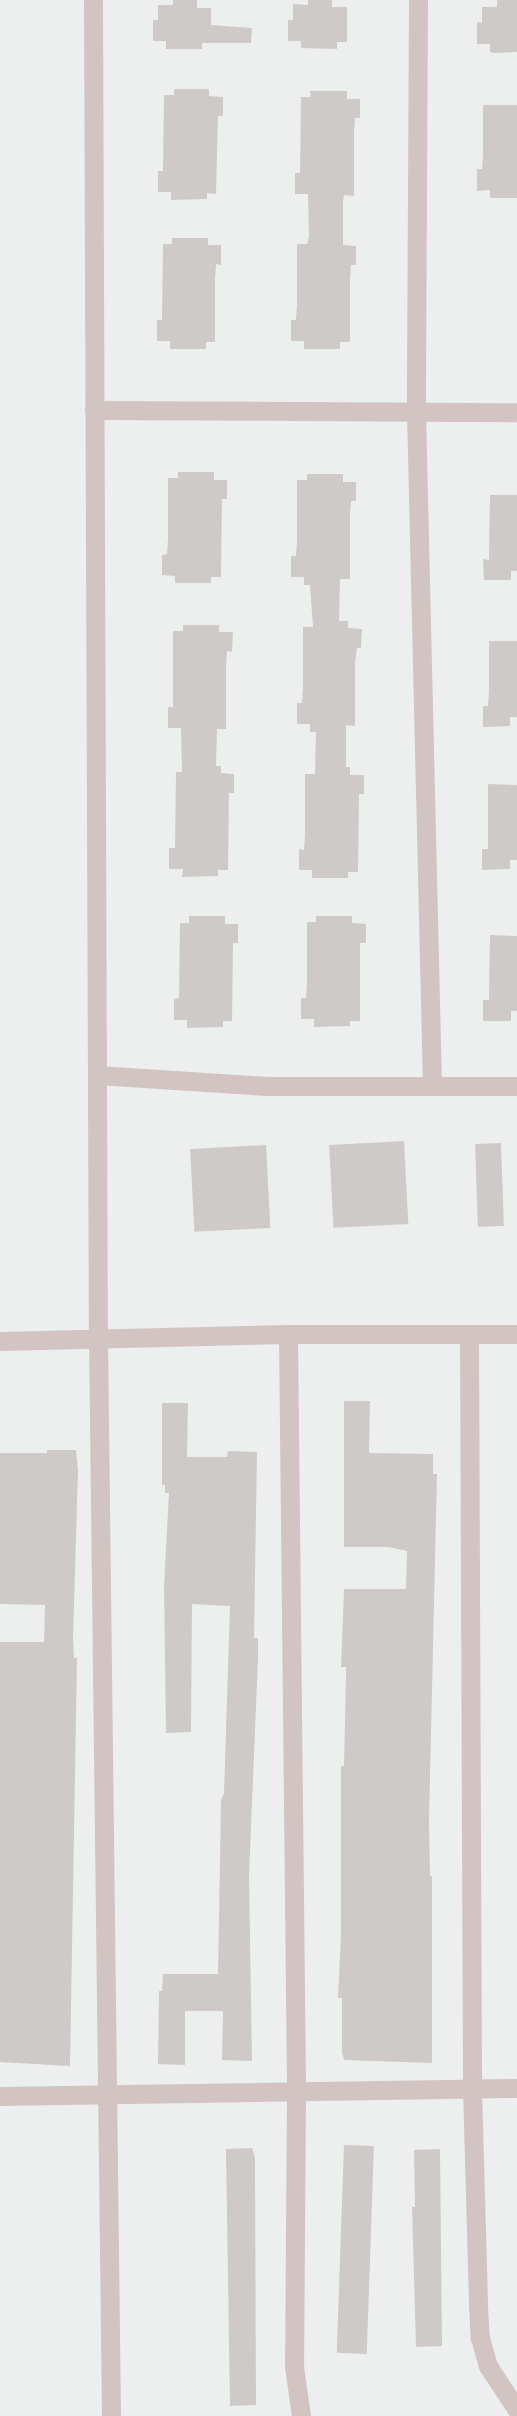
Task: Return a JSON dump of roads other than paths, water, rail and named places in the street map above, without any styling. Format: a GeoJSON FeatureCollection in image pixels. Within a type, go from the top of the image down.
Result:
{"type":"FeatureCollection","features":[{"type":"Feature","properties":{"kind":"street"},"geometry":{"type":"LineString","coordinates":[[93,0],[98,1337],[111,2416]]}},
{"type":"Feature","properties":{"kind":"street"},"geometry":{"type":"LineString","coordinates":[[418,0],[416,412],[432,1086]]}},
{"type":"Feature","properties":{"kind":"street"},"geometry":{"type":"LineString","coordinates":[[94,410],[517,412]]}},
{"type":"Feature","properties":{"kind":"street"},"geometry":{"type":"LineString","coordinates":[[97,1075],[267,1086],[517,1086]]}},
{"type":"Feature","properties":{"kind":"street"},"geometry":{"type":"LineString","coordinates":[[288,1334],[296,2091],[294,2366],[301,2416]]}},
{"type":"Feature","properties":{"kind":"street"},"geometry":{"type":"LineString","coordinates":[[0,1341],[98,1337],[288,1334],[517,1334]]}},
{"type":"Feature","properties":{"kind":"street"},"geometry":{"type":"LineString","coordinates":[[469,1334],[472,2088],[480,2338],[488,2366],[517,2410]]}},
{"type":"Feature","properties":{"kind":"street"},"geometry":{"type":"LineString","coordinates":[[0,2096],[517,2088]]}}]}
